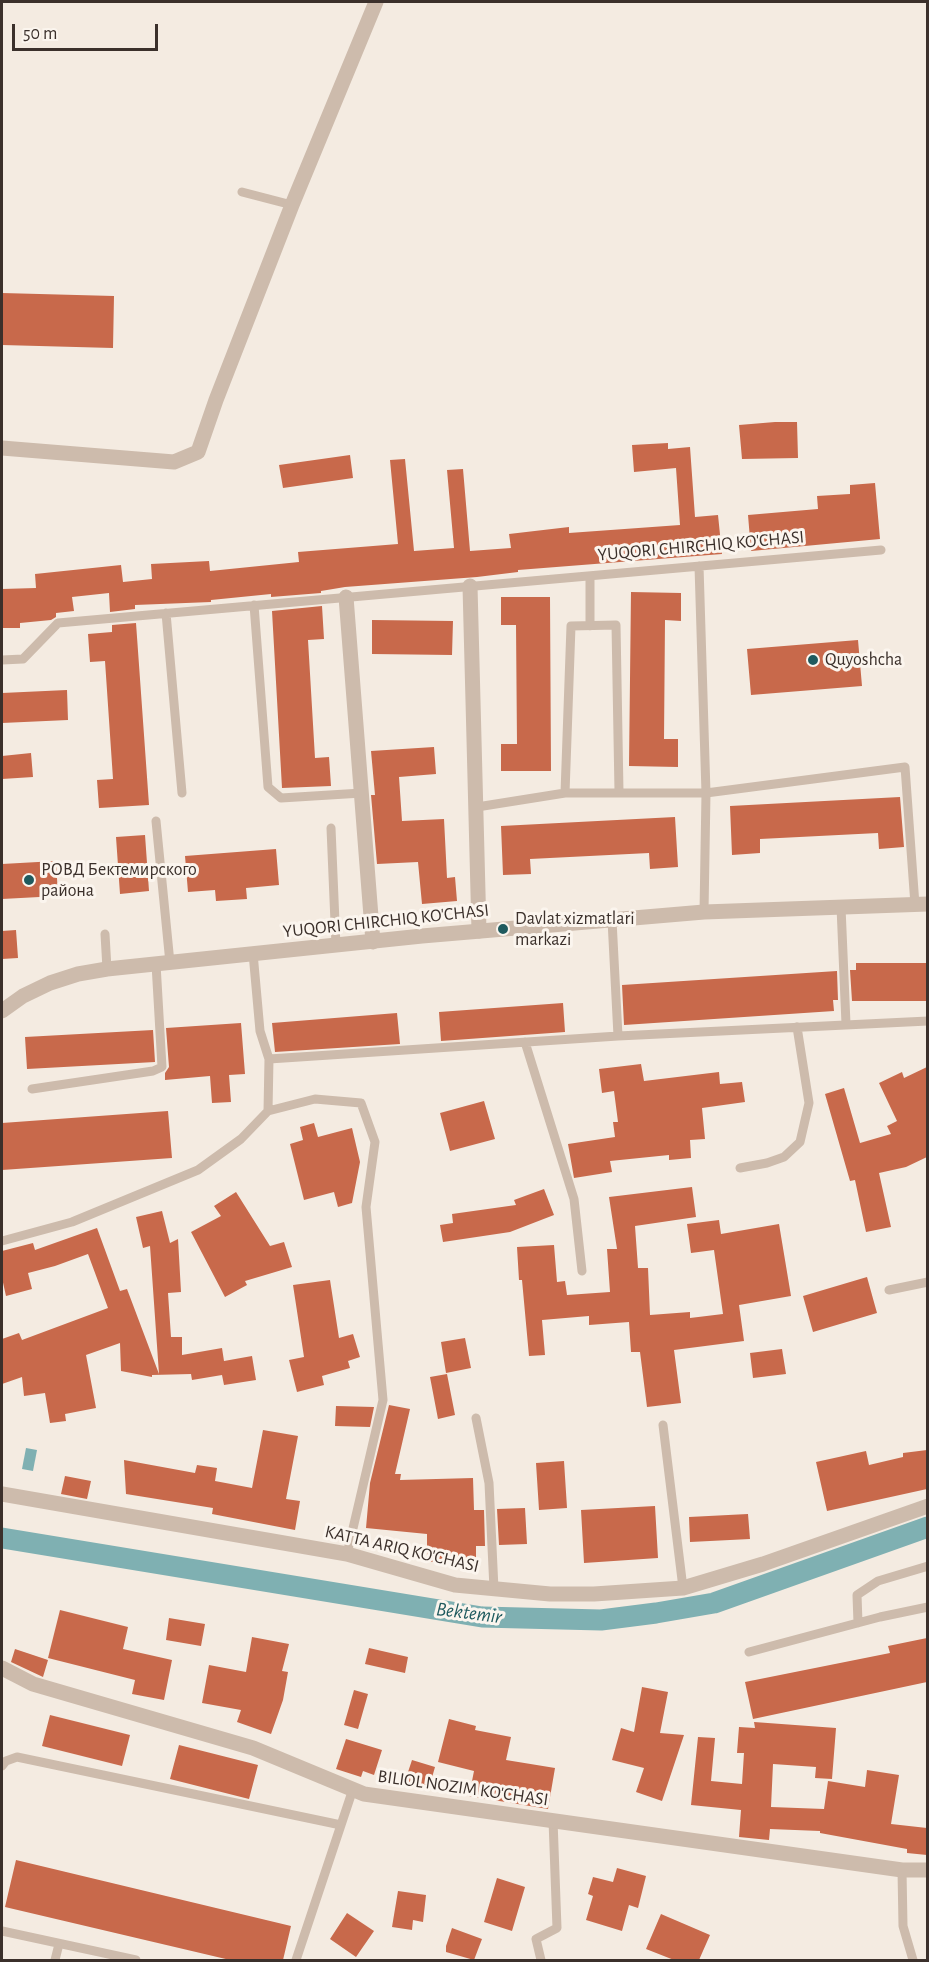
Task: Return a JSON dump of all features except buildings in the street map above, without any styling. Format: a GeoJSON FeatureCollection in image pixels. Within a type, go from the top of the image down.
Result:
{"type":"FeatureCollection","features":[{"type":"Feature","properties":{"kind":"street"},"geometry":{"type":"LineString","coordinates":[[2,448],[174,462],[198,452],[292,206],[376,2]]}},
{"type":"Feature","properties":{"kind":"street"},"geometry":{"type":"LineString","coordinates":[[470,586],[479,931]]}},
{"type":"Feature","properties":{"kind":"street"},"geometry":{"type":"LineString","coordinates":[[346,597],[374,942]]}},
{"type":"Feature","properties":{"kind":"street","name":"YUQORI CHIRCHIQ KO'CHASI"},"geometry":{"type":"LineString","coordinates":[[2,1011],[23,996],[50,983],[78,974],[107,969],[479,931],[704,912],[921,904]]}},
{"type":"Feature","properties":{"kind":"street","name":"KATTA ARIQ KO'CHASI"},"geometry":{"type":"LineString","coordinates":[[2,1494],[347,1554],[455,1585],[550,1594],[683,1588],[763,1564],[927,1506]]}},
{"type":"Feature","properties":{"kind":"street","name":"BILIOL NOZIM KO'CHASI"},"geometry":{"type":"LineString","coordinates":[[2,1668],[33,1684],[253,1748],[364,1794],[902,1870],[927,1870]]}},
{"type":"Feature","properties":{"kind":"lane"},"geometry":{"type":"LineString","coordinates":[[242,192],[292,206]]}},
{"type":"Feature","properties":{"kind":"lane","name":"YUQORI CHIRCHIQ KO'CHASI"},"geometry":{"type":"LineString","coordinates":[[2,660],[23,658],[58,623],[881,550]]}},
{"type":"Feature","properties":{"kind":"lane"},"geometry":{"type":"LineString","coordinates":[[699,566],[706,793],[704,912]]}},
{"type":"Feature","properties":{"kind":"lane"},"geometry":{"type":"LineString","coordinates":[[590,576],[590,626]]}},
{"type":"Feature","properties":{"kind":"lane"},"geometry":{"type":"LineString","coordinates":[[254,605],[268,787],[280,798],[362,793]]}},
{"type":"Feature","properties":{"kind":"lane"},"geometry":{"type":"LineString","coordinates":[[166,613],[182,793]]}},
{"type":"Feature","properties":{"kind":"lane"},"geometry":{"type":"LineString","coordinates":[[565,792],[571,626],[616,625],[619,792]]}},
{"type":"Feature","properties":{"kind":"lane"},"geometry":{"type":"LineString","coordinates":[[477,807],[565,792],[706,793],[905,767],[921,904]]}},
{"type":"Feature","properties":{"kind":"lane"},"geometry":{"type":"LineString","coordinates":[[32,1089],[153,1071],[162,1067],[163,963],[156,821]]}},
{"type":"Feature","properties":{"kind":"lane"},"geometry":{"type":"LineString","coordinates":[[331,828],[336,946]]}},
{"type":"Feature","properties":{"kind":"lane"},"geometry":{"type":"LineString","coordinates":[[841,908],[846,1024]]}},
{"type":"Feature","properties":{"kind":"lane"},"geometry":{"type":"LineString","coordinates":[[612,920],[618,1036]]}},
{"type":"Feature","properties":{"kind":"lane"},"geometry":{"type":"LineString","coordinates":[[105,933],[107,969]]}},
{"type":"Feature","properties":{"kind":"lane"},"geometry":{"type":"LineString","coordinates":[[253,954],[260,1031],[269,1059],[268,1111]]}},
{"type":"Feature","properties":{"kind":"lane"},"geometry":{"type":"LineString","coordinates":[[269,1059],[618,1036],[927,1021]]}},
{"type":"Feature","properties":{"kind":"lane"},"geometry":{"type":"LineString","coordinates":[[740,1168],[767,1163],[784,1156],[800,1142],[809,1103],[797,1027]]}},
{"type":"Feature","properties":{"kind":"lane"},"geometry":{"type":"LineString","coordinates":[[525,1042],[574,1198],[582,1271]]}},
{"type":"Feature","properties":{"kind":"lane"},"geometry":{"type":"LineString","coordinates":[[2,1241],[72,1222],[198,1170],[241,1139],[268,1111],[315,1099],[361,1103],[375,1142],[366,1207],[383,1400],[347,1554]]}},
{"type":"Feature","properties":{"kind":"lane"},"geometry":{"type":"LineString","coordinates":[[889,1290],[927,1282]]}},
{"type":"Feature","properties":{"kind":"lane"},"geometry":{"type":"LineString","coordinates":[[476,1418],[489,1483],[494,1588]]}},
{"type":"Feature","properties":{"kind":"lane"},"geometry":{"type":"LineString","coordinates":[[663,1425],[683,1588]]}},
{"type":"Feature","properties":{"kind":"lane"},"geometry":{"type":"LineString","coordinates":[[858,1623],[857,1594],[878,1581],[927,1566]]}},
{"type":"Feature","properties":{"kind":"lane"},"geometry":{"type":"LineString","coordinates":[[749,1652],[927,1607]]}},
{"type":"Feature","properties":{"kind":"lane"},"geometry":{"type":"LineString","coordinates":[[2,1766],[6,1761],[17,1757],[341,1825]]}},
{"type":"Feature","properties":{"kind":"lane"},"geometry":{"type":"LineString","coordinates":[[296,1960],[353,1789]]}},
{"type":"Feature","properties":{"kind":"lane"},"geometry":{"type":"LineString","coordinates":[[541,1960],[536,1939],[557,1928],[553,1820]]}},
{"type":"Feature","properties":{"kind":"lane"},"geometry":{"type":"LineString","coordinates":[[902,1870],[903,1926],[913,1960]]}},
{"type":"Feature","properties":{"kind":"lane"},"geometry":{"type":"LineString","coordinates":[[2,1931],[136,1960]]}},
{"type":"Feature","properties":{"kind":"lane"},"geometry":{"type":"LineString","coordinates":[[54,1960],[59,1944]]}},
{"type":"Feature","properties":{"kind":"water"},"geometry":{"type":"Polygon","coordinates":[[[26,1448],[37,1450],[33,1471],[22,1469],[26,1448]]]}},
{"type":"Feature","properties":{"kind":"waterway","name":"Bektemir"},"geometry":{"type":"LineString","coordinates":[[2,1538],[482,1617],[601,1620],[714,1603],[928,1527]]}},
{"type":"Feature","properties":{"kind":"place","name":"Quyoshcha"},"geometry":{"type":"Point","coordinates":[813,660]}},
{"type":"Feature","properties":{"kind":"place","name":"РОВД Бектемирского района"},"geometry":{"type":"Point","coordinates":[29,880]}},
{"type":"Feature","properties":{"kind":"place","name":"Davlat xizmatlari markazi"},"geometry":{"type":"Point","coordinates":[503,929]}}]}
